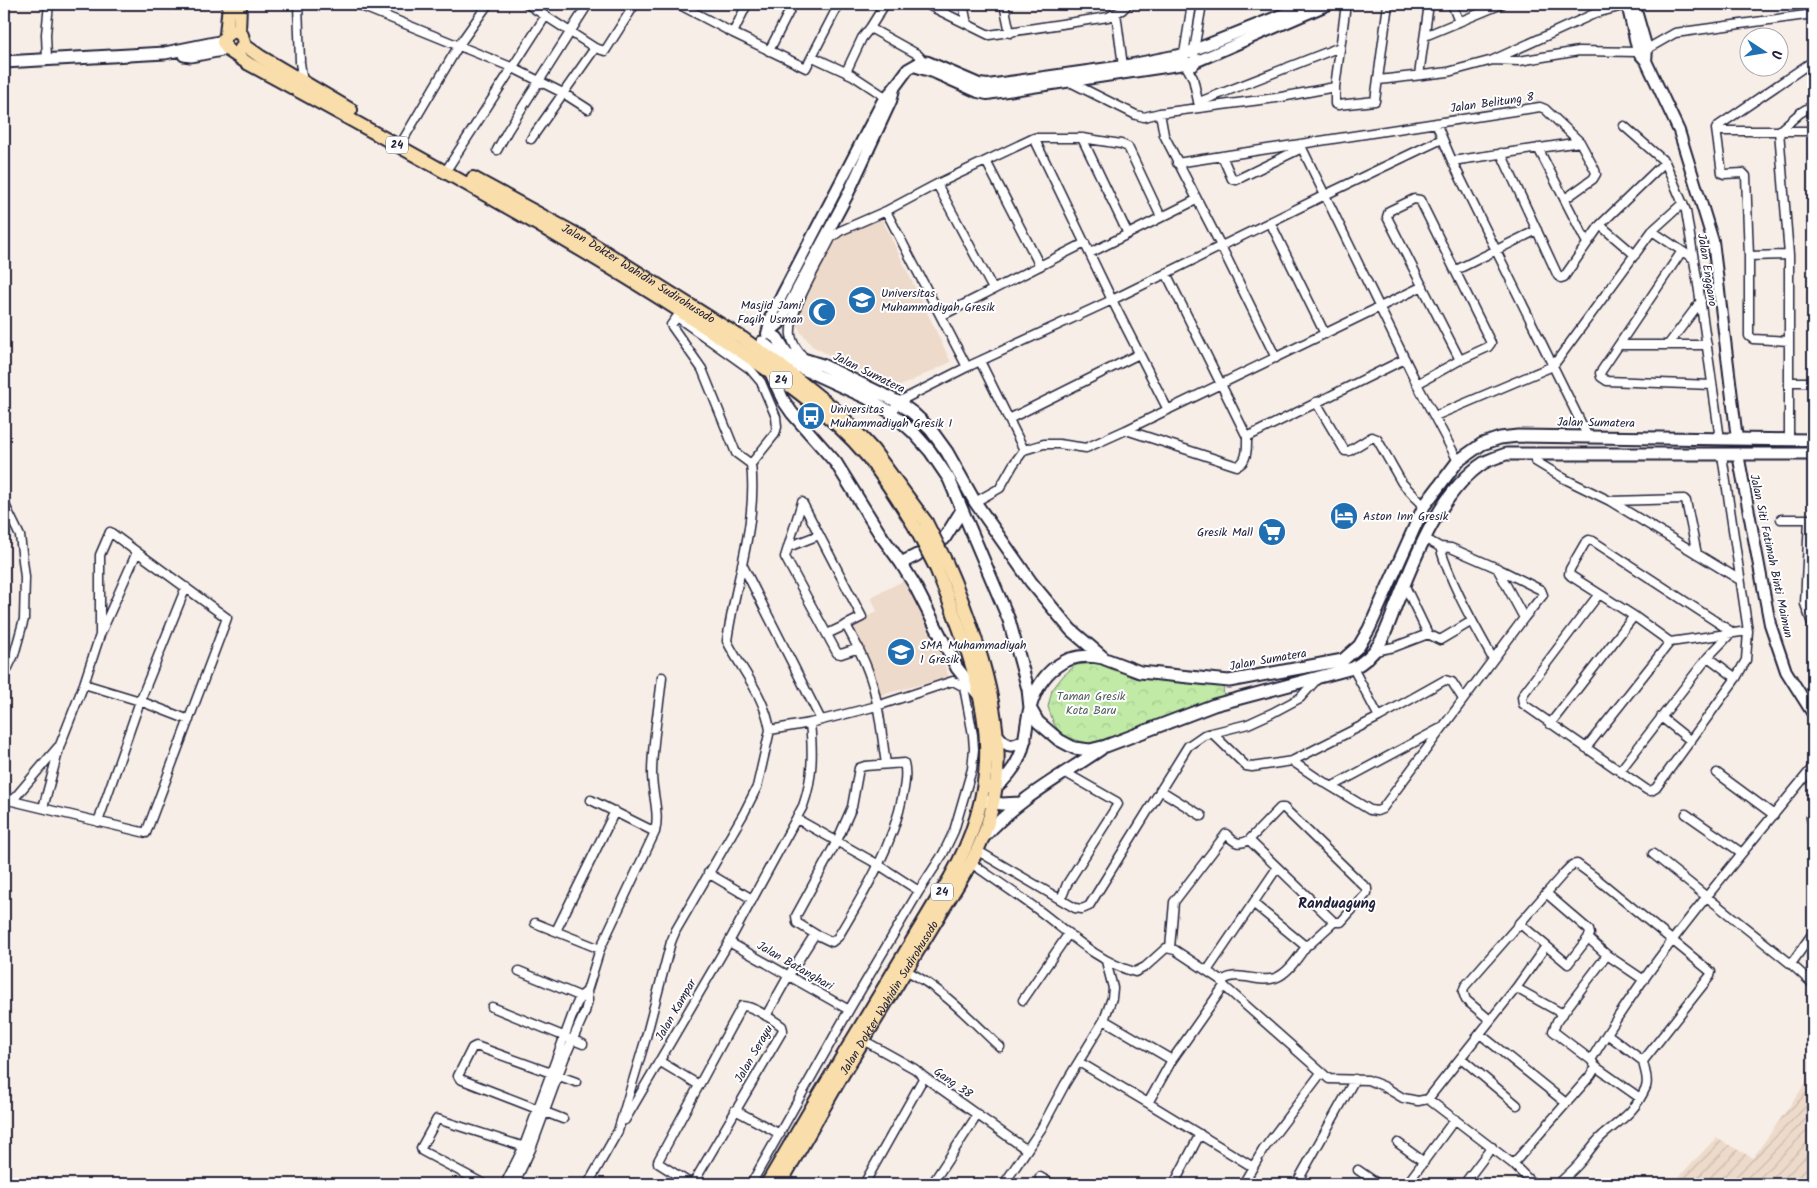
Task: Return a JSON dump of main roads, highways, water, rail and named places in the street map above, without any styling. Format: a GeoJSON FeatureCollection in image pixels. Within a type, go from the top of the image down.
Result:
{"type":"FeatureCollection","features":[{"type":"Feature","properties":{"kind":"highway"},"geometry":{"type":"LineString","coordinates":[[227,44],[229,4]]}},
{"type":"Feature","properties":{"kind":"highway"},"geometry":{"type":"LineString","coordinates":[[227,44],[239,51],[244,45],[243,37],[239,32],[240,4]]}},
{"type":"Feature","properties":{"kind":"highway"},"geometry":{"type":"LineString","coordinates":[[227,44],[233,31],[239,32]]}},
{"type":"Feature","properties":{"kind":"highway","name":"Jalan Dokter Wahidin Sudirohusodo"},"geometry":{"type":"LineString","coordinates":[[227,44],[249,64],[563,233]]}},
{"type":"Feature","properties":{"kind":"highway","name":"Jalan Dokter Wahidin Sudirohusodo"},"geometry":{"type":"LineString","coordinates":[[244,45],[303,83],[616,264],[762,341],[838,412],[873,450],[920,525],[966,609],[992,695],[998,736],[980,845],[907,971],[863,1040],[840,1070],[767,1184]]}},
{"type":"Feature","properties":{"kind":"highway","name":"Jalan Dokter Wahidin Sudirohusodo"},"geometry":{"type":"LineString","coordinates":[[616,264],[681,314],[771,373],[832,420],[866,455],[920,525]]}},
{"type":"Feature","properties":{"kind":"highway","name":"Jalan Dokter Wahidin Sudirohusodo"},"geometry":{"type":"LineString","coordinates":[[941,565],[978,694],[984,723],[990,787]]}},
{"type":"Feature","properties":{"kind":"highway","name":"Jalan Dokter Wahidin Sudirohusodo"},"geometry":{"type":"LineString","coordinates":[[781,1182],[840,1070],[963,856],[987,801]]}},
{"type":"Feature","properties":{"kind":"main road"},"geometry":{"type":"LineString","coordinates":[[4,62],[165,53],[191,56],[227,44]]}},
{"type":"Feature","properties":{"kind":"main road","name":"Jalan Sumatera"},"geometry":{"type":"LineString","coordinates":[[762,341],[777,338],[787,354],[822,365],[898,402],[913,413],[930,430],[947,452],[975,502],[1031,582],[1071,630],[1105,659],[1140,672],[1230,681],[1343,660],[1359,646],[1369,630],[1424,506],[1458,460],[1482,444],[1500,438],[1518,436],[1813,440]]}},
{"type":"Feature","properties":{"kind":"main road","name":"Jalan Sumatera"},"geometry":{"type":"LineString","coordinates":[[762,341],[784,360],[867,398],[892,413],[930,451],[949,479],[1009,620],[1028,689],[1030,708]]}},
{"type":"Feature","properties":{"kind":"main road"},"geometry":{"type":"LineString","coordinates":[[771,373],[788,406],[836,463],[880,534],[901,563],[933,619],[957,668],[978,694]]}},
{"type":"Feature","properties":{"kind":"main road"},"geometry":{"type":"LineString","coordinates":[[1553,436],[1553,454]]}},
{"type":"Feature","properties":{"kind":"main road"},"geometry":{"type":"LineString","coordinates":[[1030,708],[1038,722],[1059,740],[1074,748],[1090,750],[1106,746],[1214,704],[1353,668],[1370,658],[1384,636],[1424,538],[1439,511],[1471,473],[1486,462],[1506,454],[1813,454]]}},
{"type":"Feature","properties":{"kind":"main road"},"geometry":{"type":"LineString","coordinates":[[944,539],[962,510]]}},
{"type":"Feature","properties":{"kind":"main road"},"geometry":{"type":"LineString","coordinates":[[901,563],[917,555]]}},
{"type":"Feature","properties":{"kind":"main road"},"geometry":{"type":"LineString","coordinates":[[990,787],[1013,769],[1021,754],[1025,740],[1030,708],[1044,679],[1056,665],[1089,655],[1105,659]]}},
{"type":"Feature","properties":{"kind":"main road"},"geometry":{"type":"LineString","coordinates":[[1261,676],[1263,691]]}},
{"type":"Feature","properties":{"kind":"main road"},"geometry":{"type":"LineString","coordinates":[[998,736],[1005,744],[1009,745],[1016,745],[1025,740]]}},
{"type":"Feature","properties":{"kind":"main road"},"geometry":{"type":"LineString","coordinates":[[980,845],[994,825],[1020,802],[1106,746]]}},
{"type":"Feature","properties":{"kind":"main road"},"geometry":{"type":"LineString","coordinates":[[987,801],[1020,802]]}},
{"type":"Feature","properties":{"kind":"place","name":"Universitas Muhammadiyah Gresik"},"geometry":{"type":"Point","coordinates":[862,300]}},
{"type":"Feature","properties":{"kind":"place","name":"Masjid Jami' Faqih Usman"},"geometry":{"type":"Point","coordinates":[822,312]}},
{"type":"Feature","properties":{"kind":"place","name":"Universitas Muhammadiyah Gresik I"},"geometry":{"type":"Point","coordinates":[811,416]}},
{"type":"Feature","properties":{"kind":"place","name":"Aston Inn Gresik"},"geometry":{"type":"Point","coordinates":[1344,516]}},
{"type":"Feature","properties":{"kind":"place","name":"Gresik Mall"},"geometry":{"type":"Point","coordinates":[1272,532]}},
{"type":"Feature","properties":{"kind":"place","name":"SMA Muhammadiyah 1 Gresik"},"geometry":{"type":"Point","coordinates":[901,652]}},
{"type":"Feature","properties":{"kind":"district","name":"Randuagung"},"geometry":{"type":"Point","coordinates":[1337,904]}},
{"type":"Feature","properties":{"kind":"park label","name":"Taman Gresik Kota Baru"},"geometry":{"type":"Point","coordinates":[1091,703]}}]}
